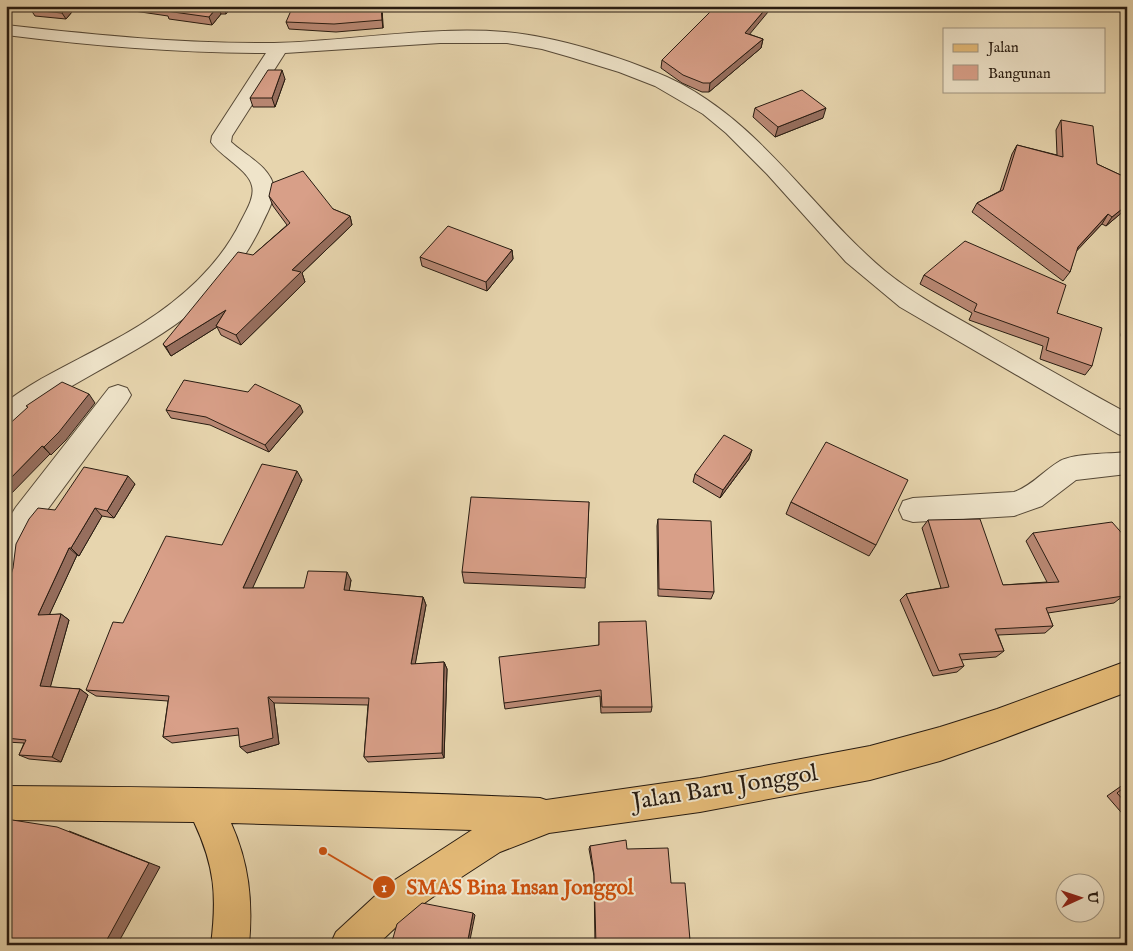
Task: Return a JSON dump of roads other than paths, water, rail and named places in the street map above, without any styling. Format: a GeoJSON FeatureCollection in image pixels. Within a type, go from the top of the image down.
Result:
{"type":"FeatureCollection","features":[{"type":"Feature","properties":{"kind":"main road","name":"Jalan Baru Jonggol"},"geometry":{"type":"LineString","coordinates":[[349,945],[400,898],[446,865],[489,840],[549,816],[700,795],[870,764],[997,726],[1127,676]]}},
{"type":"Feature","properties":{"kind":"main road"},"geometry":{"type":"LineString","coordinates":[[6,803],[203,804],[403,809],[549,816]]}},
{"type":"Feature","properties":{"kind":"main road"},"geometry":{"type":"LineString","coordinates":[[203,804],[224,849],[231,878],[234,914],[230,945]]}},
{"type":"Feature","properties":{"kind":"street"},"geometry":{"type":"LineString","coordinates":[[6,30],[135,44],[228,48],[279,48],[435,38],[497,37],[549,45],[630,69],[657,79],[686,95],[720,118],[769,163],[876,277],[908,301],[1127,426]]}},
{"type":"Feature","properties":{"kind":"street"},"geometry":{"type":"LineString","coordinates":[[6,417],[46,388],[131,342],[180,308],[212,280],[234,254],[249,231],[263,194],[262,183],[256,173],[224,146],[221,142],[222,136],[279,48]]}},
{"type":"Feature","properties":{"kind":"street"},"geometry":{"type":"LineString","coordinates":[[6,576],[8,553],[13,538],[26,516],[118,394]]}},
{"type":"Feature","properties":{"kind":"street"},"geometry":{"type":"LineString","coordinates":[[913,510],[1014,504],[1032,498],[1070,469],[1127,463]]}},
{"type":"Feature","properties":{"kind":"place","name":"SMAS Bina Insan Jonggol"},"geometry":{"type":"Point","coordinates":[323,851]}}]}
